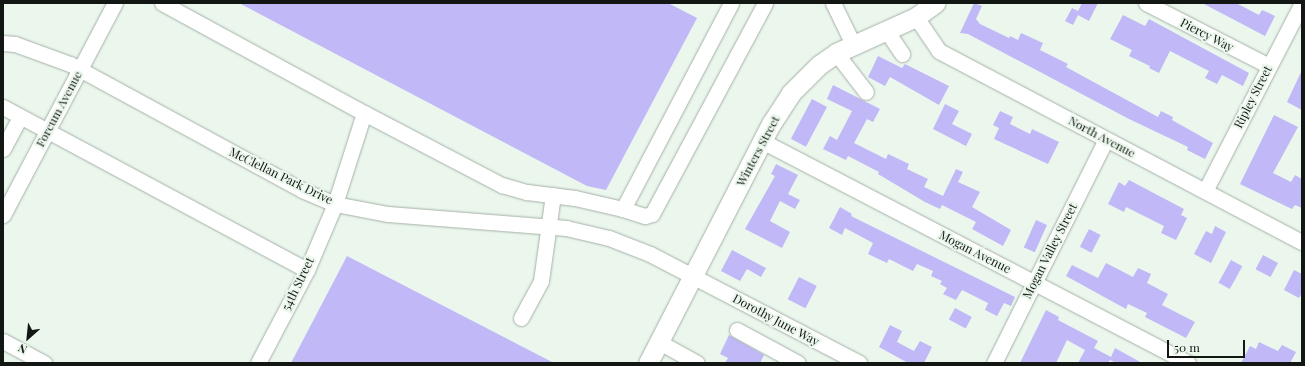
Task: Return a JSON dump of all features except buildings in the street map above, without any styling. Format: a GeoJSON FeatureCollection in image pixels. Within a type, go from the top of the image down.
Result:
{"type":"FeatureCollection","features":[{"type":"Feature","properties":{"kind":"main road","name":"Winters Street"},"geometry":{"type":"LineString","coordinates":[[648,363],[762,141],[791,93],[819,65],[836,54],[853,44],[916,17],[935,3]]}},
{"type":"Feature","properties":{"kind":"street","name":"Forcum Avenue"},"geometry":{"type":"LineString","coordinates":[[3,215],[115,3]]}},
{"type":"Feature","properties":{"kind":"street"},"geometry":{"type":"LineString","coordinates":[[162,3],[364,113],[502,185],[623,208],[645,216],[652,214],[765,3]]}},
{"type":"Feature","properties":{"kind":"street"},"geometry":{"type":"LineString","coordinates":[[623,208],[731,3]]}},
{"type":"Feature","properties":{"kind":"street","name":"Piercy Way"},"geometry":{"type":"LineString","coordinates":[[1146,3],[1269,66]]}},
{"type":"Feature","properties":{"kind":"street","name":"Ripley Street"},"geometry":{"type":"LineString","coordinates":[[1205,191],[1302,3]]}},
{"type":"Feature","properties":{"kind":"street"},"geometry":{"type":"LineString","coordinates":[[835,4],[853,44]]}},
{"type":"Feature","properties":{"kind":"street","name":"North Avenue"},"geometry":{"type":"LineString","coordinates":[[916,17],[939,50],[1302,242]]}},
{"type":"Feature","properties":{"kind":"street"},"geometry":{"type":"LineString","coordinates":[[886,30],[902,54]]}},
{"type":"Feature","properties":{"kind":"street","name":"McClellan Park Drive"},"geometry":{"type":"LineString","coordinates":[[3,43],[70,64],[302,190],[335,204],[388,214],[551,226],[609,238],[650,254],[693,276]]}},
{"type":"Feature","properties":{"kind":"street"},"geometry":{"type":"LineString","coordinates":[[836,54],[866,92]]}},
{"type":"Feature","properties":{"kind":"street"},"geometry":{"type":"LineString","coordinates":[[3,107],[46,132],[307,270]]}},
{"type":"Feature","properties":{"kind":"street","name":"54th Street"},"geometry":{"type":"LineString","coordinates":[[258,363],[307,270],[335,204],[364,113]]}},
{"type":"Feature","properties":{"kind":"street"},"geometry":{"type":"LineString","coordinates":[[3,149],[20,117]]}},
{"type":"Feature","properties":{"kind":"street","name":"Mogan Valley Street"},"geometry":{"type":"LineString","coordinates":[[994,363],[1106,139]]}},
{"type":"Feature","properties":{"kind":"street","name":"Mogan Avenue"},"geometry":{"type":"LineString","coordinates":[[762,141],[1188,363]]}},
{"type":"Feature","properties":{"kind":"street"},"geometry":{"type":"LineString","coordinates":[[521,318],[541,281],[551,226],[553,195]]}},
{"type":"Feature","properties":{"kind":"street","name":"Dorothy June Way"},"geometry":{"type":"LineString","coordinates":[[693,276],[859,363]]}},
{"type":"Feature","properties":{"kind":"street"},"geometry":{"type":"LineString","coordinates":[[737,330],[798,363]]}},
{"type":"Feature","properties":{"kind":"street"},"geometry":{"type":"LineString","coordinates":[[3,341],[44,363]]}},
{"type":"Feature","properties":{"kind":"street"},"geometry":{"type":"LineString","coordinates":[[660,342],[697,363]]}}]}
